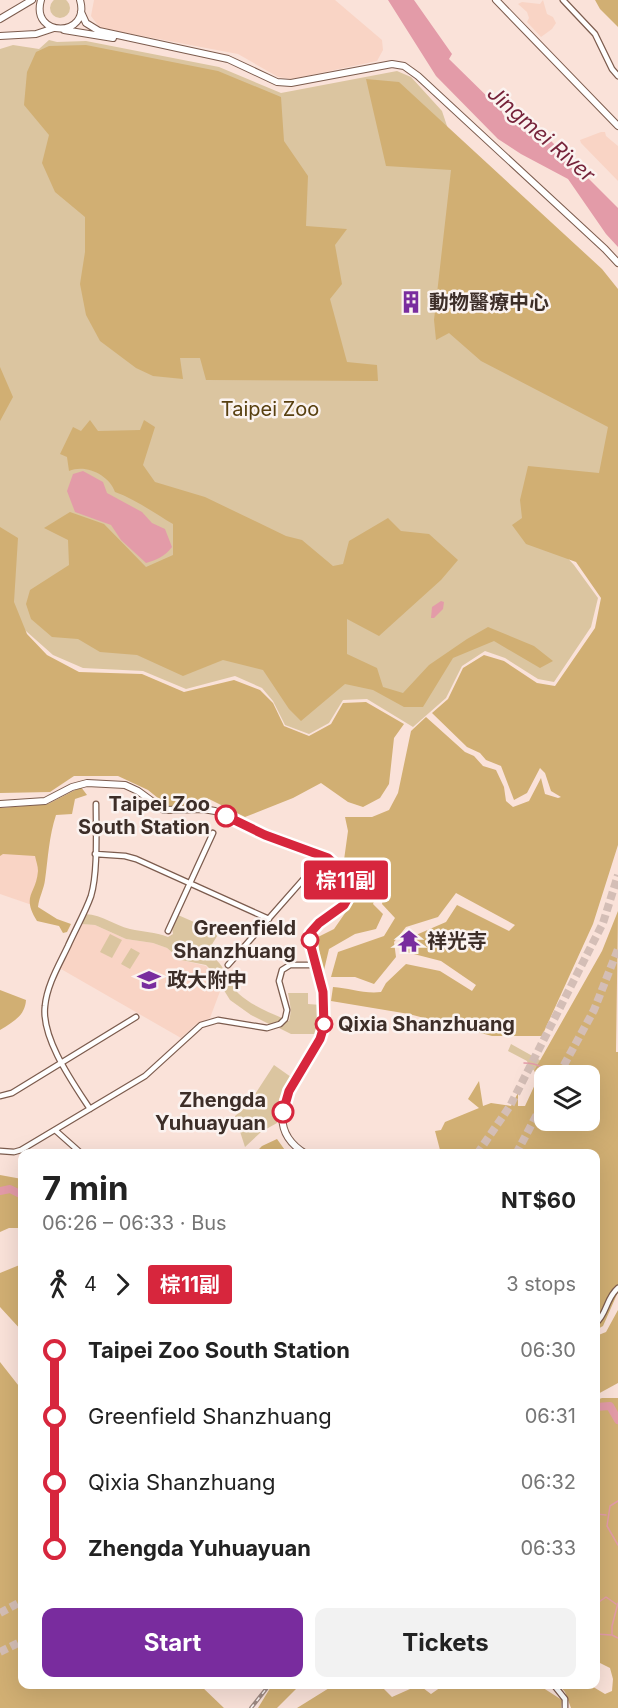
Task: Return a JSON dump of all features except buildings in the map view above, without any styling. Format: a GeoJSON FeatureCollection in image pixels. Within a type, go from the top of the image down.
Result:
{"type":"FeatureCollection","features":[{"type":"Feature","properties":{"kind":"street"},"geometry":{"type":"LineString","coordinates":[[0,19],[32,0]]}},
{"type":"Feature","properties":{"kind":"street"},"geometry":{"type":"LineString","coordinates":[[41,0],[40,16],[46,24],[56,29],[97,37],[132,39]]}},
{"type":"Feature","properties":{"kind":"street"},"geometry":{"type":"LineString","coordinates":[[80,0],[84,20],[92,28],[132,39],[228,59],[280,83],[291,83],[392,64],[404,66],[435,91],[605,249],[618,264]]}},
{"type":"Feature","properties":{"kind":"street"},"geometry":{"type":"LineString","coordinates":[[495,0],[618,126]]}},
{"type":"Feature","properties":{"kind":"street"},"geometry":{"type":"LineString","coordinates":[[563,0],[595,33],[612,69],[618,76]]}},
{"type":"Feature","properties":{"kind":"street"},"geometry":{"type":"LineString","coordinates":[[0,36],[36,34],[73,25],[81,12]]}},
{"type":"Feature","properties":{"kind":"street"},"geometry":{"type":"LineString","coordinates":[[0,804],[12,801],[45,801],[72,787],[87,783],[125,785],[138,790],[164,810],[215,811],[265,835],[328,858],[343,874],[348,895],[344,905],[319,923],[310,933],[323,992],[323,1030],[289,1091],[282,1113],[283,1126],[288,1139],[298,1149]]}},
{"type":"Feature","properties":{"kind":"street"},"geometry":{"type":"LineString","coordinates":[[90,1109],[61,1063],[47,1027],[45,1005],[52,980],[91,896],[94,875],[96,804]]}},
{"type":"Feature","properties":{"kind":"street"},"geometry":{"type":"LineString","coordinates":[[168,931],[213,833]]}},
{"type":"Feature","properties":{"kind":"street"},"geometry":{"type":"LineString","coordinates":[[95,855],[130,857],[269,919]]}},
{"type":"Feature","properties":{"kind":"street"},"geometry":{"type":"LineString","coordinates":[[228,965],[308,874]]}},
{"type":"Feature","properties":{"kind":"street"},"geometry":{"type":"LineString","coordinates":[[23,1149],[145,1076],[194,1029],[204,1023],[221,1020],[267,1028],[278,1026],[283,1022],[287,1013],[279,981],[282,970],[290,965],[316,965]]}},
{"type":"Feature","properties":{"kind":"street"},"geometry":{"type":"LineString","coordinates":[[0,1096],[12,1093],[136,1017]]}},
{"type":"Feature","properties":{"kind":"street"},"geometry":{"type":"LineString","coordinates":[[55,1130],[76,1149]]}},
{"type":"Feature","properties":{"kind":"street"},"geometry":{"type":"LineString","coordinates":[[0,1151],[18,1151]]}},
{"type":"Feature","properties":{"kind":"street"},"geometry":{"type":"LineString","coordinates":[[600,1319],[609,1298],[618,1288]]}},
{"type":"Feature","properties":{"kind":"street"},"geometry":{"type":"LineString","coordinates":[[557,1689],[562,1695],[565,1708]]}},
{"type":"Feature","properties":{"kind":"shaded area"},"geometry":{"type":"Polygon","coordinates":[[[94,0],[335,0],[382,40],[383,50],[377,61],[292,79],[278,77],[238,54],[100,28],[91,16],[94,0]]]}},
{"type":"Feature","properties":{"kind":"shaded area"},"geometry":{"type":"Polygon","coordinates":[[[388,0],[414,0],[452,54],[449,59],[501,110],[504,116],[530,134],[550,140],[618,208],[618,247],[606,234],[568,179],[498,139],[436,76],[388,0]]]}},
{"type":"Feature","properties":{"kind":"shaded area"},"geometry":{"type":"Polygon","coordinates":[[[543,0],[547,14],[553,17],[556,23],[541,37],[527,22],[529,18],[527,12],[518,4],[522,2],[540,4],[543,0]]]}},
{"type":"Feature","properties":{"kind":"shaded area"},"geometry":{"type":"Polygon","coordinates":[[[595,0],[618,0],[618,27],[600,9],[595,0]]]}},
{"type":"Feature","properties":{"kind":"shaded area"},"geometry":{"type":"Polygon","coordinates":[[[86,45],[218,71],[281,97],[284,141],[308,176],[306,226],[347,229],[335,245],[342,284],[330,299],[347,362],[377,365],[378,381],[206,380],[200,358],[180,358],[183,379],[153,376],[136,368],[100,341],[86,315],[80,284],[85,252],[85,217],[55,192],[42,163],[49,135],[24,105],[27,72],[36,52],[49,46],[86,45]]]}},
{"type":"Feature","properties":{"kind":"shaded area"},"geometry":{"type":"Polygon","coordinates":[[[366,79],[399,82],[602,269],[618,289],[618,845],[593,924],[542,1036],[492,1036],[409,1014],[331,1001],[333,987],[381,992],[386,983],[406,964],[440,971],[472,991],[476,985],[441,961],[406,952],[405,945],[409,938],[446,922],[457,905],[509,931],[515,925],[456,893],[438,917],[406,927],[394,942],[396,957],[374,984],[355,977],[331,977],[338,952],[384,936],[395,918],[382,904],[386,885],[380,886],[373,904],[383,914],[376,929],[355,934],[329,949],[324,970],[320,960],[318,937],[334,929],[350,906],[349,883],[344,860],[348,831],[345,817],[372,817],[389,810],[398,793],[411,731],[426,717],[483,766],[496,770],[504,787],[506,801],[513,807],[529,801],[541,778],[545,794],[561,797],[551,791],[545,773],[540,768],[527,793],[514,800],[501,766],[486,760],[480,753],[467,747],[432,713],[448,699],[463,668],[484,655],[504,661],[537,683],[555,686],[595,628],[601,598],[576,562],[526,544],[512,525],[522,518],[520,500],[528,466],[599,473],[608,427],[481,361],[449,333],[436,340],[434,320],[451,170],[386,166],[366,79]]]}},
{"type":"Feature","properties":{"kind":"shaded area"},"geometry":{"type":"Polygon","coordinates":[[[605,132],[606,136],[618,146],[618,181],[581,143],[580,140],[605,132]]]}},
{"type":"Feature","properties":{"kind":"shaded area"},"geometry":{"type":"Polygon","coordinates":[[[0,367],[13,397],[0,421],[0,367]]]}},
{"type":"Feature","properties":{"kind":"shaded area"},"geometry":{"type":"Polygon","coordinates":[[[90,420],[98,431],[140,430],[144,420],[155,427],[143,465],[155,482],[205,497],[286,536],[302,540],[333,566],[343,564],[349,541],[388,518],[401,531],[429,534],[458,560],[441,580],[379,636],[347,619],[347,654],[377,668],[383,687],[403,693],[429,665],[488,627],[534,646],[553,661],[540,668],[494,641],[453,658],[423,707],[404,707],[373,690],[345,684],[301,721],[289,709],[263,670],[223,660],[183,676],[137,655],[100,652],[78,639],[52,637],[31,619],[26,604],[30,590],[69,565],[68,540],[44,528],[70,512],[104,524],[146,567],[173,555],[173,524],[137,502],[115,492],[108,481],[96,472],[83,469],[69,471],[67,457],[60,454],[73,427],[81,431],[90,420]]]}},
{"type":"Feature","properties":{"kind":"shaded area"},"geometry":{"type":"Polygon","coordinates":[[[83,471],[103,482],[107,493],[142,512],[152,523],[165,529],[172,547],[161,557],[146,563],[121,540],[111,525],[75,512],[67,491],[73,474],[83,471]]]}},
{"type":"Feature","properties":{"kind":"shaded area"},"geometry":{"type":"Polygon","coordinates":[[[0,527],[18,538],[14,602],[27,634],[47,655],[79,672],[142,674],[184,692],[234,680],[260,690],[273,703],[284,726],[309,736],[331,724],[343,703],[366,702],[404,724],[394,738],[389,784],[380,798],[363,807],[348,802],[321,783],[293,798],[245,817],[209,799],[174,811],[148,790],[118,776],[74,776],[50,792],[0,793],[0,527]]]}},
{"type":"Feature","properties":{"kind":"shaded area"},"geometry":{"type":"Polygon","coordinates":[[[441,601],[444,602],[443,609],[431,618],[432,607],[441,601]]]}},
{"type":"Feature","properties":{"kind":"shaded area"},"geometry":{"type":"Polygon","coordinates":[[[81,787],[87,795],[75,799],[72,814],[56,815],[38,907],[57,919],[71,924],[67,932],[63,933],[59,926],[37,921],[32,912],[30,900],[38,871],[35,856],[3,854],[0,856],[0,808],[48,804],[81,787]]]}},
{"type":"Feature","properties":{"kind":"shaded area"},"geometry":{"type":"Polygon","coordinates":[[[0,851],[44,854],[32,905],[0,894],[0,851]]]}},
{"type":"Feature","properties":{"kind":"shaded area"},"geometry":{"type":"Polygon","coordinates":[[[618,911],[616,1052],[618,1052],[618,1292],[603,1326],[600,1328],[600,1149],[440,1149],[435,1131],[441,1130],[445,1122],[479,1108],[468,1099],[479,1081],[483,1106],[491,1103],[511,1106],[518,1093],[518,1106],[525,1106],[534,1087],[534,1131],[600,1131],[600,1065],[537,1065],[602,951],[618,911]]]}},
{"type":"Feature","properties":{"kind":"shaded area","name":"政大附中"},"geometry":{"type":"Polygon","coordinates":[[[81,924],[95,925],[126,939],[153,943],[167,948],[181,960],[206,966],[222,986],[210,1018],[195,1025],[181,1038],[61,969],[81,924]]]}},
{"type":"Feature","properties":{"kind":"shaded area"},"geometry":{"type":"Polygon","coordinates":[[[0,990],[26,1000],[21,1014],[0,1030],[0,990]]]}},
{"type":"Feature","properties":{"kind":"shaded area"},"geometry":{"type":"Polygon","coordinates":[[[277,1139],[284,1149],[259,1149],[277,1139]]]}},
{"type":"Feature","properties":{"kind":"shaded area"},"geometry":{"type":"Polygon","coordinates":[[[0,1175],[18,1178],[18,1228],[9,1228],[0,1232],[0,1175]]]}},
{"type":"Feature","properties":{"kind":"shaded area"},"geometry":{"type":"Polygon","coordinates":[[[18,1266],[18,1327],[0,1307],[0,1273],[18,1266]]]}},
{"type":"Feature","properties":{"kind":"shaded area"},"geometry":{"type":"Polygon","coordinates":[[[618,1310],[618,1383],[600,1393],[600,1334],[606,1332],[618,1310]]]}},
{"type":"Feature","properties":{"kind":"shaded area"},"geometry":{"type":"Polygon","coordinates":[[[0,1362],[18,1385],[18,1689],[204,1689],[224,1708],[0,1708],[0,1362]]]}},
{"type":"Feature","properties":{"kind":"shaded area"},"geometry":{"type":"Polygon","coordinates":[[[618,1398],[618,1708],[571,1708],[562,1689],[597,1689],[605,1694],[612,1691],[613,1679],[610,1668],[600,1663],[600,1399],[618,1398]]]}},
{"type":"Feature","properties":{"kind":"shaded area"},"geometry":{"type":"Polygon","coordinates":[[[270,1689],[296,1689],[277,1708],[258,1708],[270,1689]]]}},
{"type":"Feature","properties":{"kind":"shaded area"},"geometry":{"type":"Polygon","coordinates":[[[328,1689],[384,1689],[392,1697],[410,1689],[424,1689],[431,1694],[438,1689],[545,1689],[562,1700],[561,1708],[297,1708],[328,1689]]]}},
{"type":"Feature","properties":{"kind":"green space"},"geometry":{"type":"Polygon","coordinates":[[[56,-1],[64,-1],[69,4],[69,12],[64,17],[56,17],[51,12],[51,4],[56,-1]]]}},
{"type":"Feature","properties":{"kind":"green space","name":"Taipei Zoo"},"geometry":{"type":"Polygon","coordinates":[[[49,40],[86,41],[219,67],[281,93],[397,71],[411,77],[442,111],[459,162],[618,382],[618,500],[541,529],[574,565],[598,598],[591,627],[554,682],[538,679],[505,658],[485,651],[462,666],[446,698],[413,727],[367,699],[343,700],[329,723],[309,734],[285,725],[273,701],[262,688],[235,676],[186,689],[143,671],[83,668],[53,655],[0,608],[0,49],[13,45],[39,49],[49,40]]]}},
{"type":"Feature","properties":{"kind":"green space"},"geometry":{"type":"Polygon","coordinates":[[[85,914],[98,916],[130,929],[168,937],[173,934],[172,928],[178,915],[219,933],[206,954],[217,961],[239,994],[254,1005],[282,1018],[271,1025],[251,1015],[230,1000],[206,965],[181,960],[167,948],[153,943],[126,939],[95,925],[81,924],[85,914]]]}},
{"type":"Feature","properties":{"kind":"green space"},"geometry":{"type":"Polygon","coordinates":[[[110,934],[122,940],[112,958],[100,952],[110,934]]]}},
{"type":"Feature","properties":{"kind":"green space"},"geometry":{"type":"Polygon","coordinates":[[[131,948],[140,953],[130,969],[121,964],[131,948]]]}},
{"type":"Feature","properties":{"kind":"green space"},"geometry":{"type":"Polygon","coordinates":[[[288,993],[308,993],[308,1004],[321,1005],[316,1034],[291,1034],[279,1028],[289,1021],[291,1010],[288,993]]]}},
{"type":"Feature","properties":{"kind":"green space"},"geometry":{"type":"Polygon","coordinates":[[[511,1044],[549,1065],[534,1065],[534,1070],[529,1068],[527,1061],[508,1051],[511,1044]]]}},
{"type":"Feature","properties":{"kind":"green space"},"geometry":{"type":"Polygon","coordinates":[[[274,1065],[291,1077],[279,1099],[277,1123],[261,1132],[245,1147],[235,1116],[248,1105],[274,1065]]]}},
{"type":"Feature","properties":{"kind":"waterway"},"geometry":{"type":"LineString","coordinates":[[524,1063],[536,1065]]}},
{"type":"Feature","properties":{"kind":"waterway"},"geometry":{"type":"LineString","coordinates":[[0,1191],[10,1189],[18,1193]]}},
{"type":"Feature","properties":{"kind":"waterway"},"geometry":{"type":"LineString","coordinates":[[600,1407],[610,1406],[618,1420]]}},
{"type":"Feature","properties":{"kind":"waterway"},"geometry":{"type":"LineString","coordinates":[[618,1501],[610,1506],[607,1526],[618,1545]]}},
{"type":"Feature","properties":{"kind":"waterway"},"geometry":{"type":"LineString","coordinates":[[600,1514],[606,1515]]}},
{"type":"Feature","properties":{"kind":"waterway"},"geometry":{"type":"LineString","coordinates":[[600,1601],[606,1597],[616,1604]]}},
{"type":"Feature","properties":{"kind":"waterway"},"geometry":{"type":"LineString","coordinates":[[618,1603],[612,1626],[612,1635],[618,1638]]}},
{"type":"Feature","properties":{"kind":"waterway"},"geometry":{"type":"LineString","coordinates":[[600,1634],[611,1635]]}},
{"type":"Feature","properties":{"kind":"tunnel"},"geometry":{"type":"LineString","coordinates":[[480,1149],[510,1106],[603,923],[618,875]]}},
{"type":"Feature","properties":{"kind":"tunnel"},"geometry":{"type":"LineString","coordinates":[[564,1065],[594,1010],[618,949]]}},
{"type":"Feature","properties":{"kind":"tunnel"},"geometry":{"type":"LineString","coordinates":[[519,1149],[534,1120]]}},
{"type":"Feature","properties":{"kind":"tunnel"},"geometry":{"type":"LineString","coordinates":[[0,1613],[18,1603]]}},
{"type":"Feature","properties":{"kind":"tunnel"},"geometry":{"type":"LineString","coordinates":[[0,1652],[18,1643]]}},
{"type":"Feature","properties":{"kind":"railway"},"geometry":{"type":"LineString","coordinates":[[251,1708],[266,1689]]}},
{"type":"Feature","properties":{"kind":"bus line","name":"棕11副"},"geometry":{"type":"LineString","coordinates":[[226,816],[265,835],[328,858],[341,870],[348,886],[348,898],[344,905],[319,923],[310,933],[310,943],[323,992],[324,1026],[320,1039],[289,1091],[283,1112]]}},
{"type":"Feature","properties":{"kind":"place","name":"動物醫療中心"},"geometry":{"type":"Point","coordinates":[411,302]}},
{"type":"Feature","properties":{"kind":"place","name":"Taipei Zoo South Station"},"geometry":{"type":"Point","coordinates":[226,816]}},
{"type":"Feature","properties":{"kind":"place","name":"Greenfield Shanzhuang"},"geometry":{"type":"Point","coordinates":[310,940]}},
{"type":"Feature","properties":{"kind":"place","name":"祥光寺"},"geometry":{"type":"Point","coordinates":[409,941]}},
{"type":"Feature","properties":{"kind":"place","name":"政大附中"},"geometry":{"type":"Point","coordinates":[149,980]}},
{"type":"Feature","properties":{"kind":"place","name":"Qixia Shanzhuang"},"geometry":{"type":"Point","coordinates":[324,1024]}},
{"type":"Feature","properties":{"kind":"place","name":"Zhengda Yuhuayuan"},"geometry":{"type":"Point","coordinates":[283,1112]}},
{"type":"Feature","properties":{"kind":"water label","name":"Jingmei River"},"geometry":{"type":"Point","coordinates":[541,134]}}]}
